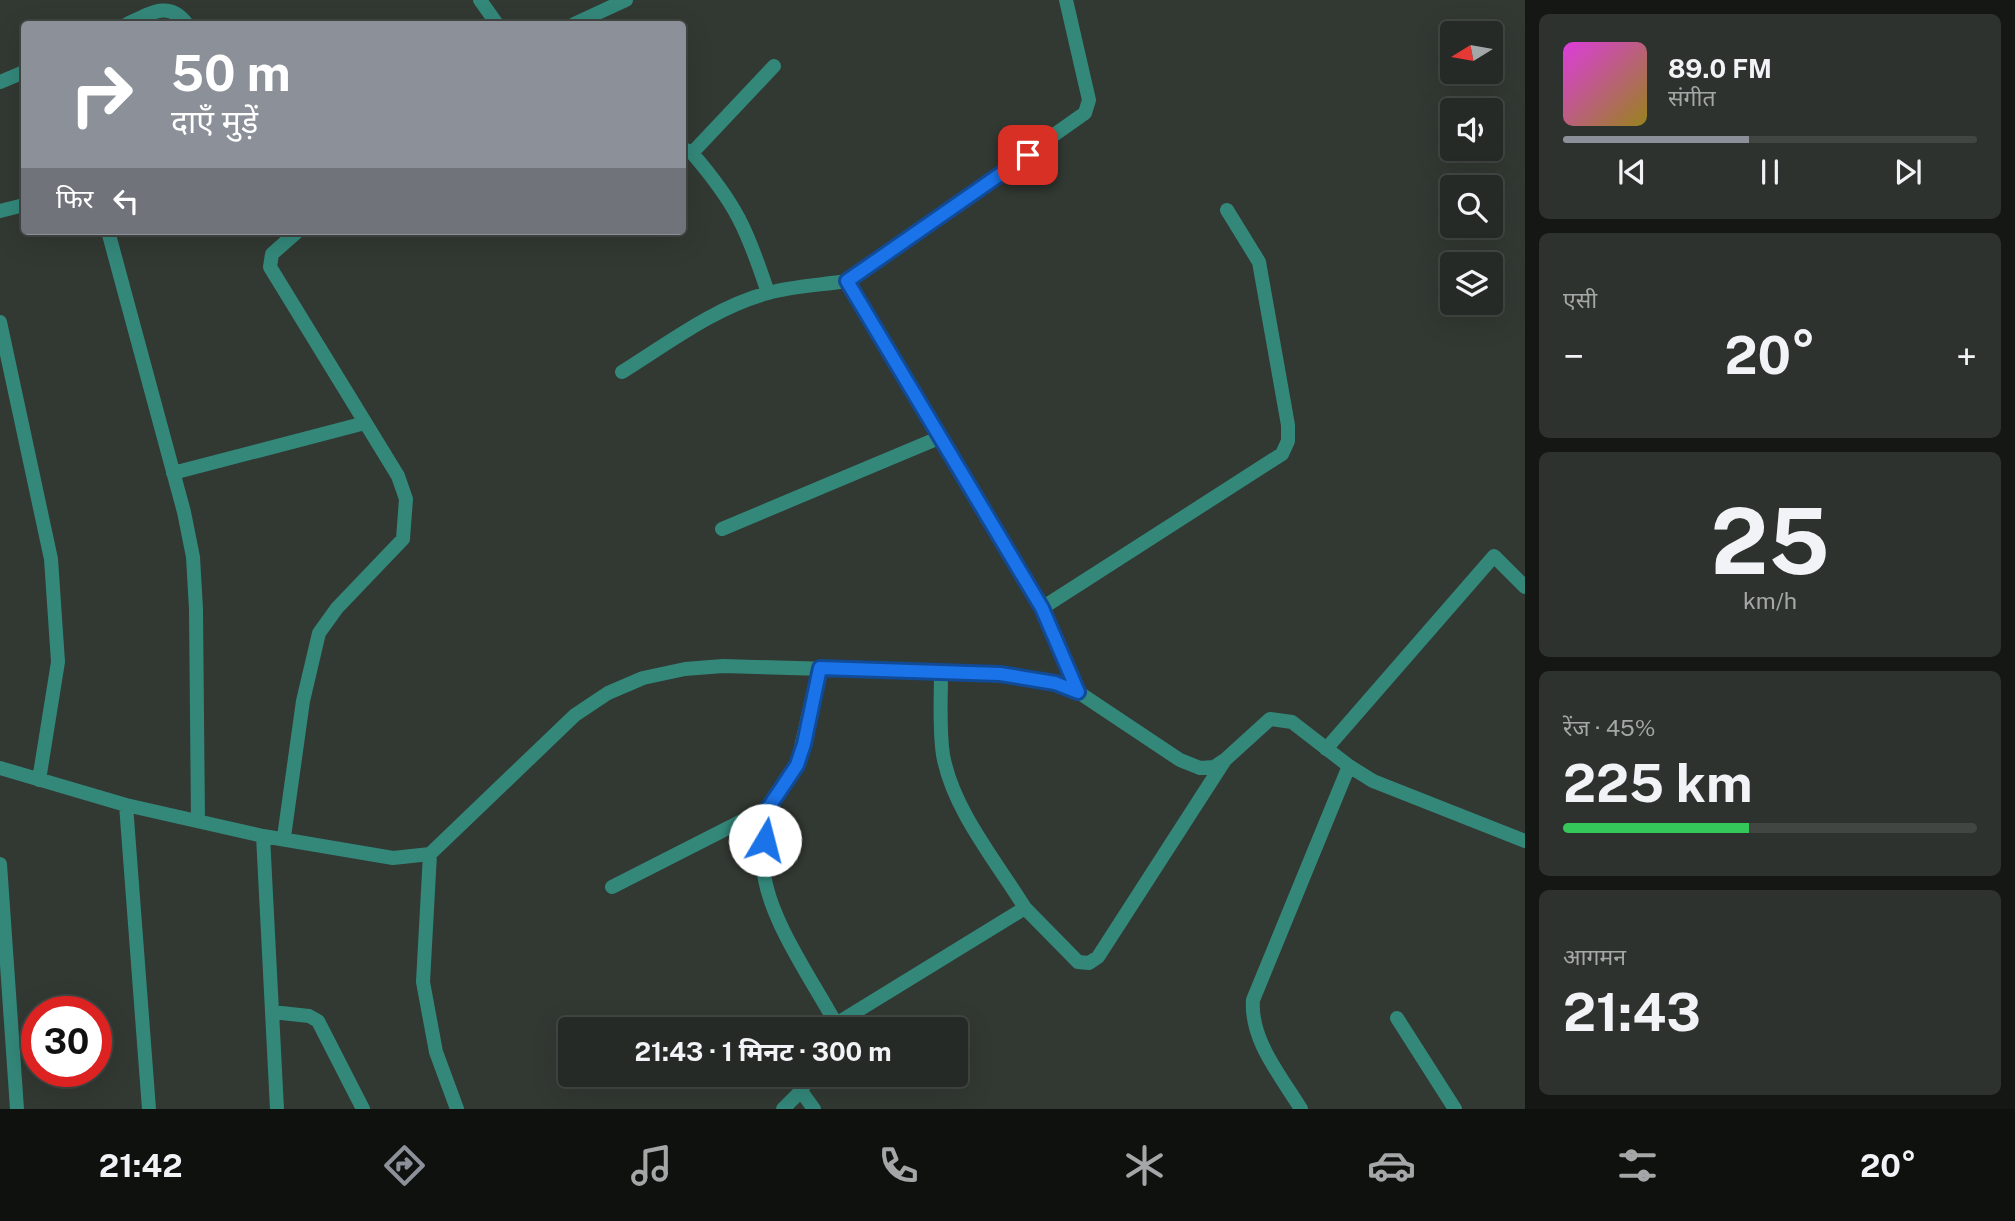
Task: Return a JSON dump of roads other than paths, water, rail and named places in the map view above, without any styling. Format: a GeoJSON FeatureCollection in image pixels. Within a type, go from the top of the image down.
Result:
{"type":"FeatureCollection","features":[{"type":"Feature","properties":{"kind":"street"},"geometry":{"type":"LineString","coordinates":[[480,0],[495,21]]}},
{"type":"Feature","properties":{"kind":"street"},"geometry":{"type":"LineString","coordinates":[[580,21],[626,0]]}},
{"type":"Feature","properties":{"kind":"street"},"geometry":{"type":"LineString","coordinates":[[621,372],[707,319],[768,293],[847,281],[1085,113],[1089,100],[1064,1]]}},
{"type":"Feature","properties":{"kind":"street"},"geometry":{"type":"LineString","coordinates":[[134,21],[167,7],[174,9],[184,21]]}},
{"type":"Feature","properties":{"kind":"street"},"geometry":{"type":"LineString","coordinates":[[768,293],[740,217],[725,192],[687,150],[774,66]]}},
{"type":"Feature","properties":{"kind":"street"},"geometry":{"type":"LineString","coordinates":[[0,82],[21,73]]}},
{"type":"Feature","properties":{"kind":"street"},"geometry":{"type":"LineString","coordinates":[[0,211],[21,206]]}},
{"type":"Feature","properties":{"kind":"street"},"geometry":{"type":"LineString","coordinates":[[1042,608],[1282,454],[1288,441],[1288,425],[1259,262],[1227,210]]}},
{"type":"Feature","properties":{"kind":"street"},"geometry":{"type":"LineString","coordinates":[[109,235],[193,557],[198,821]]}},
{"type":"Feature","properties":{"kind":"street"},"geometry":{"type":"LineString","coordinates":[[284,837],[303,701],[319,633],[337,608],[403,539],[406,499],[398,476],[270,267],[272,254],[293,235]]}},
{"type":"Feature","properties":{"kind":"street"},"geometry":{"type":"LineString","coordinates":[[847,281],[1042,608],[1078,692]]}},
{"type":"Feature","properties":{"kind":"street"},"geometry":{"type":"LineString","coordinates":[[0,322],[51,559],[56,596],[58,662],[40,779]]}},
{"type":"Feature","properties":{"kind":"street"},"geometry":{"type":"LineString","coordinates":[[173,473],[365,423]]}},
{"type":"Feature","properties":{"kind":"street"},"geometry":{"type":"LineString","coordinates":[[722,529],[942,437]]}},
{"type":"Feature","properties":{"kind":"street"},"geometry":{"type":"LineString","coordinates":[[1326,749],[1494,556],[1525,587]]}},
{"type":"Feature","properties":{"kind":"street"},"geometry":{"type":"LineString","coordinates":[[0,768],[126,805],[263,836],[284,837],[393,858],[430,854],[575,715],[608,692],[643,678],[685,669],[820,668],[1010,676],[1055,683],[1078,692],[1180,760],[1200,768],[1214,767],[1226,759],[1270,719],[1292,722],[1373,781],[1525,841]]}},
{"type":"Feature","properties":{"kind":"street"},"geometry":{"type":"LineString","coordinates":[[820,668],[797,765],[769,807],[762,862],[775,912],[830,1017]]}},
{"type":"Feature","properties":{"kind":"street"},"geometry":{"type":"LineString","coordinates":[[941,673],[940,736],[950,780],[963,807],[1025,908],[1078,962],[1089,963],[1098,957],[1226,759]]}},
{"type":"Feature","properties":{"kind":"street"},"geometry":{"type":"LineString","coordinates":[[1301,1109],[1257,1035],[1252,1018],[1253,1000],[1349,766]]}},
{"type":"Feature","properties":{"kind":"street"},"geometry":{"type":"LineString","coordinates":[[126,805],[149,1109]]}},
{"type":"Feature","properties":{"kind":"street"},"geometry":{"type":"LineString","coordinates":[[612,887],[769,807]]}},
{"type":"Feature","properties":{"kind":"street"},"geometry":{"type":"LineString","coordinates":[[263,836],[277,1109]]}},
{"type":"Feature","properties":{"kind":"street"},"geometry":{"type":"LineString","coordinates":[[430,854],[423,982],[436,1052],[457,1109]]}},
{"type":"Feature","properties":{"kind":"street"},"geometry":{"type":"LineString","coordinates":[[0,864],[16,1109]]}},
{"type":"Feature","properties":{"kind":"street"},"geometry":{"type":"LineString","coordinates":[[849,1017],[1025,908]]}},
{"type":"Feature","properties":{"kind":"street"},"geometry":{"type":"LineString","coordinates":[[272,1012],[309,1016],[318,1021],[363,1109]]}},
{"type":"Feature","properties":{"kind":"street"},"geometry":{"type":"LineString","coordinates":[[1397,1018],[1452,1108]]}},
{"type":"Feature","properties":{"kind":"street"},"geometry":{"type":"LineString","coordinates":[[783,1109],[803,1087]]}},
{"type":"Feature","properties":{"kind":"street"},"geometry":{"type":"LineString","coordinates":[[801,1091],[814,1109]]}}]}
